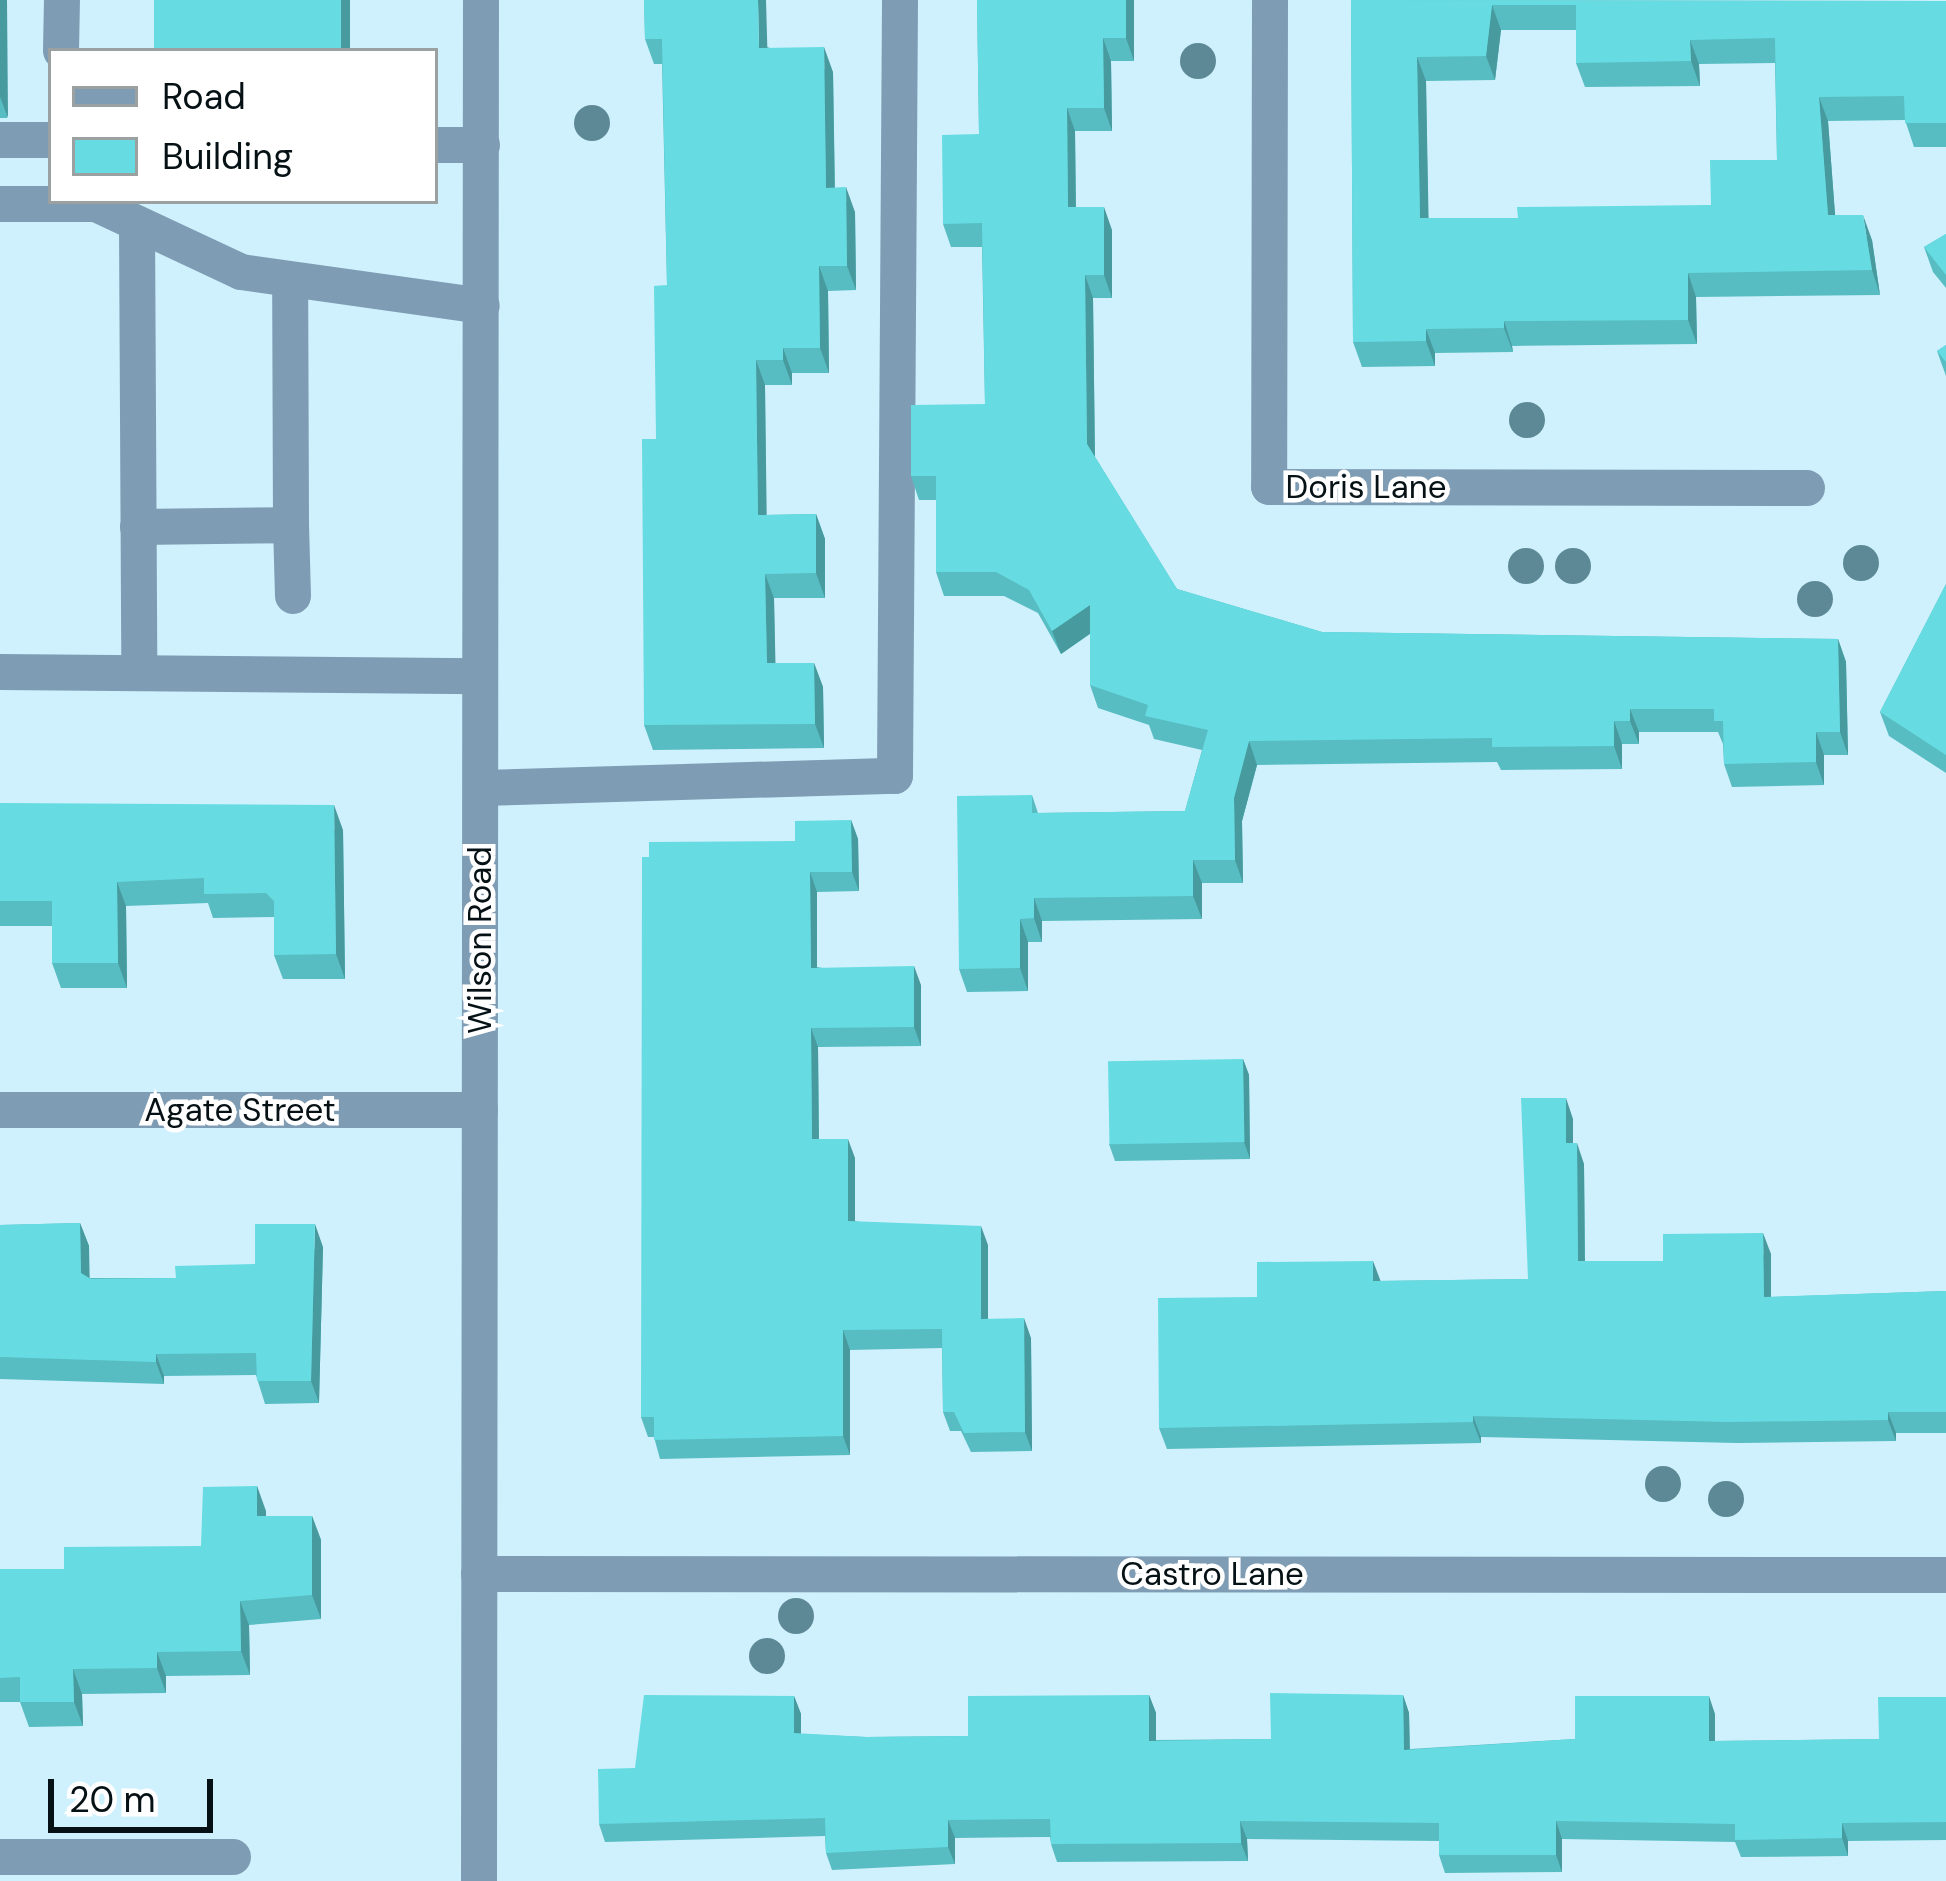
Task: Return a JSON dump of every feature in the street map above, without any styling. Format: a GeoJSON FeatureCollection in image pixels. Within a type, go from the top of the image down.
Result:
{"type":"FeatureCollection","features":[{"type":"Feature","properties":{"kind":"street"},"geometry":{"type":"LineString","coordinates":[[61,48],[62,0]]}},
{"type":"Feature","properties":{"kind":"street","name":"Wilson Road"},"geometry":{"type":"LineString","coordinates":[[479,1881],[481,0]]}},
{"type":"Feature","properties":{"kind":"street"},"geometry":{"type":"LineString","coordinates":[[481,788],[895,776],[900,0]]}},
{"type":"Feature","properties":{"kind":"street","name":"Doris Lane"},"geometry":{"type":"LineString","coordinates":[[1270,0],[1269,487],[1807,488]]}},
{"type":"Feature","properties":{"kind":"street"},"geometry":{"type":"LineString","coordinates":[[0,140],[48,140]]}},
{"type":"Feature","properties":{"kind":"street"},"geometry":{"type":"LineString","coordinates":[[438,145],[482,145]]}},
{"type":"Feature","properties":{"kind":"street"},"geometry":{"type":"LineString","coordinates":[[0,204],[96,204],[241,272],[482,306]]}},
{"type":"Feature","properties":{"kind":"street"},"geometry":{"type":"LineString","coordinates":[[137,224],[139,672]]}},
{"type":"Feature","properties":{"kind":"street"},"geometry":{"type":"LineString","coordinates":[[290,281],[293,596]]}},
{"type":"Feature","properties":{"kind":"street"},"geometry":{"type":"LineString","coordinates":[[138,527],[291,524]]}},
{"type":"Feature","properties":{"kind":"street"},"geometry":{"type":"LineString","coordinates":[[0,672],[480,676]]}},
{"type":"Feature","properties":{"kind":"street","name":"Agate Street"},"geometry":{"type":"LineString","coordinates":[[0,1110],[480,1110]]}},
{"type":"Feature","properties":{"kind":"street","name":"Castro Lane"},"geometry":{"type":"LineString","coordinates":[[479,1574],[1946,1575]]}},
{"type":"Feature","properties":{"kind":"street"},"geometry":{"type":"LineString","coordinates":[[0,1858],[232,1858]]}},
{"type":"Feature","properties":{"kind":"building"},"geometry":{"type":"Polygon","coordinates":[[[154,0],[341,0],[341,48],[154,48],[154,0]]]}},
{"type":"Feature","properties":{"kind":"building"},"geometry":{"type":"Polygon","coordinates":[[[644,0],[758,0],[759,48],[824,47],[826,188],[846,187],[847,266],[819,266],[820,348],[783,348],[783,360],[756,360],[758,515],[816,514],[816,573],[765,574],[767,663],[814,663],[815,724],[644,725],[642,439],[656,439],[654,286],[667,285],[662,39],[645,39],[644,0]]]}},
{"type":"Feature","properties":{"kind":"building"},"geometry":{"type":"Polygon","coordinates":[[[977,0],[1126,0],[1126,38],[1103,38],[1104,108],[1067,108],[1068,207],[1104,207],[1104,275],[1085,275],[1087,444],[1177,589],[1322,632],[1838,639],[1840,732],[1816,732],[1816,762],[1724,764],[1723,721],[1714,721],[1714,709],[1630,709],[1630,721],[1614,721],[1614,746],[1492,747],[1492,738],[1249,741],[1234,798],[1235,860],[1193,860],[1193,896],[1034,898],[1034,918],[1020,919],[1020,968],[959,969],[957,796],[1032,795],[1032,813],[1185,811],[1208,730],[1145,716],[1148,705],[1090,685],[1090,605],[1052,631],[1029,590],[996,572],[936,572],[936,476],[911,476],[911,405],[985,404],[982,223],[943,224],[942,135],[979,134],[977,0]]]}},
{"type":"Feature","properties":{"kind":"building"},"geometry":{"type":"Polygon","coordinates":[[[1351,0],[1946,1],[1946,123],[1905,123],[1904,96],[1819,97],[1828,215],[1863,215],[1872,270],[1688,273],[1688,320],[1504,321],[1504,328],[1426,329],[1426,341],[1353,342],[1351,0]],[[1492,5],[1486,56],[1417,57],[1420,218],[1518,218],[1517,207],[1711,205],[1710,160],[1777,160],[1775,38],[1690,40],[1691,61],[1576,63],[1576,5],[1492,5]]]}},
{"type":"Feature","properties":{"kind":"building"},"geometry":{"type":"Polygon","coordinates":[[[1946,234],[1946,275],[1924,247],[1946,234]]]}},
{"type":"Feature","properties":{"kind":"building"},"geometry":{"type":"Polygon","coordinates":[[[1946,584],[1946,755],[1880,712],[1946,584]]]}},
{"type":"Feature","properties":{"kind":"building"},"geometry":{"type":"Polygon","coordinates":[[[0,803],[334,805],[336,954],[274,955],[274,901],[266,893],[204,894],[204,878],[117,882],[118,963],[52,963],[52,901],[0,901],[0,803]]]}},
{"type":"Feature","properties":{"kind":"building"},"geometry":{"type":"Polygon","coordinates":[[[851,820],[852,872],[810,872],[811,968],[914,966],[914,1027],[811,1028],[812,1139],[848,1139],[848,1221],[981,1226],[981,1319],[1024,1318],[1025,1432],[964,1433],[954,1412],[943,1412],[942,1329],[843,1330],[843,1436],[654,1440],[654,1417],[641,1417],[642,857],[649,857],[649,842],[795,841],[795,821],[851,820]]]}},
{"type":"Feature","properties":{"kind":"building"},"geometry":{"type":"Polygon","coordinates":[[[1243,1059],[1244,1142],[1109,1144],[1108,1061],[1243,1059]]]}},
{"type":"Feature","properties":{"kind":"building"},"geometry":{"type":"Polygon","coordinates":[[[1521,1098],[1566,1098],[1566,1143],[1577,1143],[1578,1261],[1663,1261],[1663,1234],[1763,1233],[1764,1297],[1946,1291],[1946,1412],[1888,1412],[1888,1420],[1473,1416],[1473,1422],[1159,1428],[1158,1298],[1257,1297],[1257,1262],[1373,1261],[1373,1281],[1528,1279],[1521,1098]]]}},
{"type":"Feature","properties":{"kind":"building"},"geometry":{"type":"Polygon","coordinates":[[[80,1223],[81,1273],[91,1279],[176,1278],[175,1266],[255,1264],[255,1224],[315,1224],[311,1381],[257,1381],[256,1353],[156,1354],[156,1362],[0,1357],[0,1225],[80,1223]]]}},
{"type":"Feature","properties":{"kind":"building"},"geometry":{"type":"Polygon","coordinates":[[[257,1486],[257,1516],[312,1516],[312,1595],[240,1601],[241,1651],[157,1652],[157,1668],[73,1669],[74,1702],[20,1702],[20,1677],[0,1678],[0,1569],[64,1569],[64,1547],[201,1546],[203,1487],[257,1486]]]}},
{"type":"Feature","properties":{"kind":"building"},"geometry":{"type":"Polygon","coordinates":[[[1270,1693],[1403,1695],[1404,1750],[1575,1739],[1575,1696],[1709,1696],[1709,1741],[1879,1739],[1878,1697],[1946,1697],[1946,1822],[1842,1823],[1842,1838],[1735,1840],[1735,1824],[1556,1821],[1556,1855],[1439,1855],[1439,1823],[1240,1821],[1241,1843],[1051,1844],[1050,1819],[948,1820],[948,1847],[826,1853],[825,1818],[599,1824],[598,1769],[635,1768],[644,1695],[794,1696],[794,1733],[866,1737],[968,1736],[968,1696],[1149,1695],[1149,1741],[1271,1739],[1270,1693]]]}}]}
